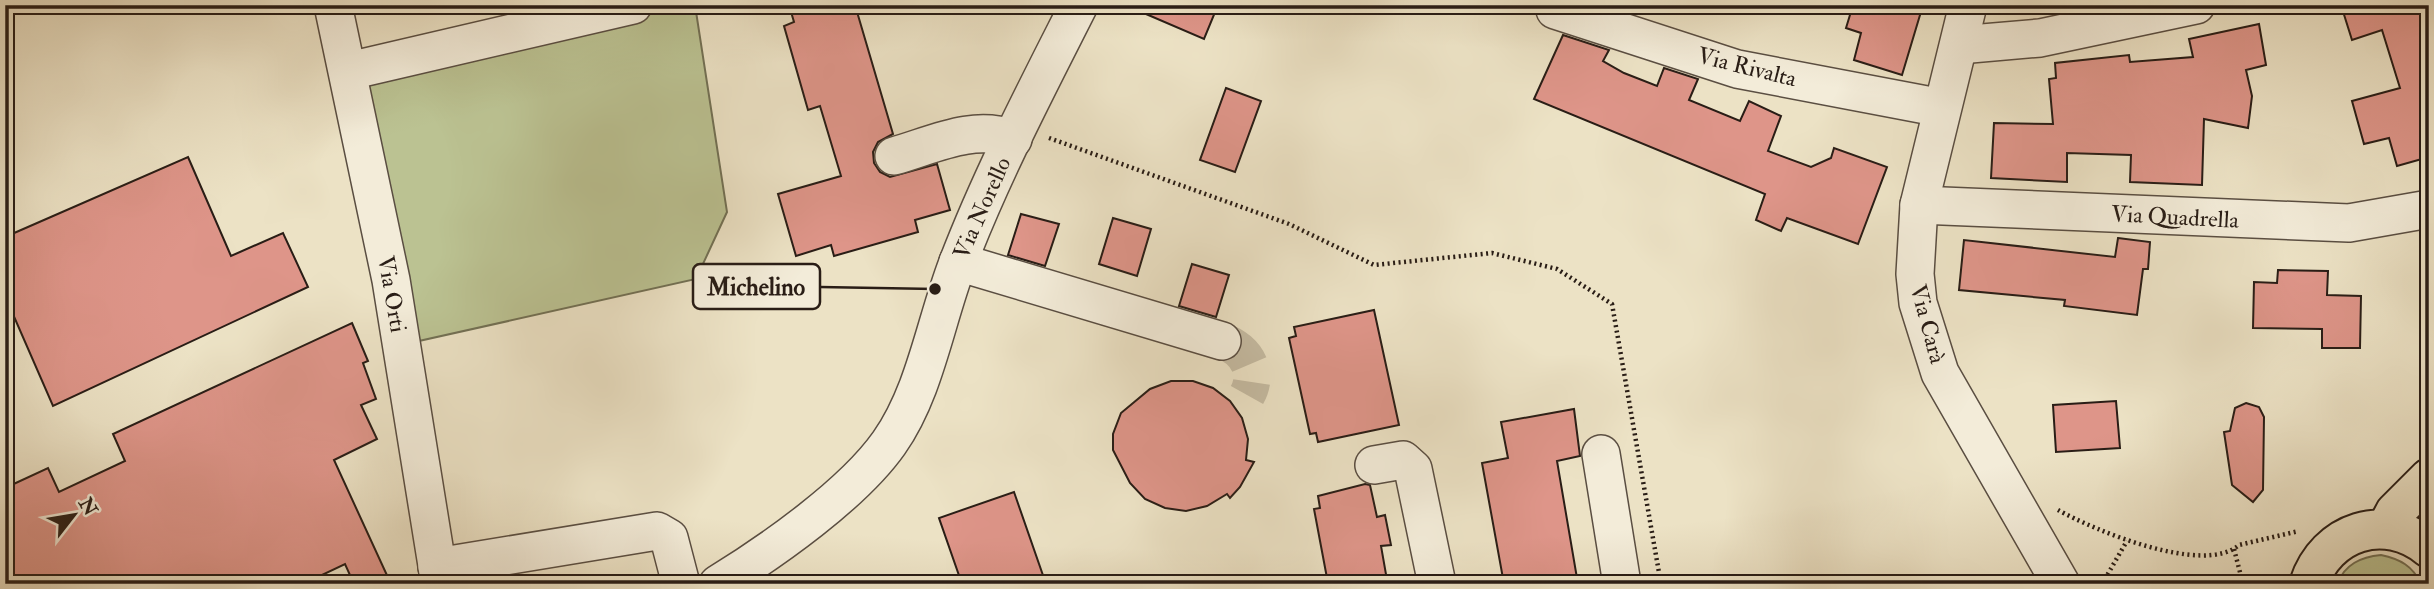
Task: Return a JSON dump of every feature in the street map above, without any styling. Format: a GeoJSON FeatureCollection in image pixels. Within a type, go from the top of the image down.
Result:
{"type":"FeatureCollection","features":[{"type":"Feature","properties":{"kind":"main road"},"geometry":{"type":"LineString","coordinates":[[2386,529],[2395,512],[2429,478]]}},
{"type":"Feature","properties":{"kind":"main road"},"geometry":{"type":"LineString","coordinates":[[2304,580],[2325,553],[2343,538],[2363,530],[2386,529],[2410,535],[2429,548]]}},
{"type":"Feature","properties":{"kind":"street","name":"Via Orti"},"geometry":{"type":"LineString","coordinates":[[333,5],[391,280],[439,575]]}},
{"type":"Feature","properties":{"kind":"street"},"geometry":{"type":"LineString","coordinates":[[349,71],[633,5]]}},
{"type":"Feature","properties":{"kind":"street","name":"Via Norello"},"geometry":{"type":"LineString","coordinates":[[718,584],[781,541],[849,486],[890,442],[910,405],[958,262],[1016,133],[1079,5]]}},
{"type":"Feature","properties":{"kind":"street","name":"Via Carà"},"geometry":{"type":"LineString","coordinates":[[1968,5],[1919,205],[1914,274],[1925,333],[1940,373],[2035,541]]}},
{"type":"Feature","properties":{"kind":"street"},"geometry":{"type":"LineString","coordinates":[[1959,45],[2040,38],[2196,5]]}},
{"type":"Feature","properties":{"kind":"street","name":"Via Rivalta"},"geometry":{"type":"LineString","coordinates":[[1555,10],[1737,69],[1942,108]]}},
{"type":"Feature","properties":{"kind":"street"},"geometry":{"type":"LineString","coordinates":[[894,156],[975,132],[1016,133]]}},
{"type":"Feature","properties":{"kind":"street","name":"Via Quadrella"},"geometry":{"type":"LineString","coordinates":[[1919,205],[2349,223],[2429,209]]}},
{"type":"Feature","properties":{"kind":"street"},"geometry":{"type":"LineString","coordinates":[[958,262],[1222,341]]}},
{"type":"Feature","properties":{"kind":"street"},"geometry":{"type":"LineString","coordinates":[[1601,454],[1622,584]]}},
{"type":"Feature","properties":{"kind":"street"},"geometry":{"type":"LineString","coordinates":[[1374,465],[1403,460],[1413,469],[1437,584]]}},
{"type":"Feature","properties":{"kind":"street"},"geometry":{"type":"LineString","coordinates":[[439,575],[657,531],[669,538],[681,584]]}},
{"type":"Feature","properties":{"kind":"street"},"geometry":{"type":"LineString","coordinates":[[2035,541],[2046,584]]}},
{"type":"Feature","properties":{"kind":"street"},"geometry":{"type":"LineString","coordinates":[[2035,541],[2062,584]]}},
{"type":"Feature","properties":{"kind":"path"},"geometry":{"type":"LineString","coordinates":[[1016,133],[1289,224],[1374,265],[1492,253],[1557,269],[1612,304],[1661,584]]}},
{"type":"Feature","properties":{"kind":"path"},"geometry":{"type":"LineString","coordinates":[[2055,508],[2082,524],[2127,541],[2195,553],[2234,549],[2239,545],[2301,530]]}},
{"type":"Feature","properties":{"kind":"path"},"geometry":{"type":"LineString","coordinates":[[2102,584],[2127,541]]}},
{"type":"Feature","properties":{"kind":"path"},"geometry":{"type":"LineString","coordinates":[[2234,549],[2243,584]]}},
{"type":"Feature","properties":{"kind":"green space"},"geometry":{"type":"Polygon","coordinates":[[[633,5],[695,5],[727,212],[696,279],[401,345],[349,71],[633,5]]]}},
{"type":"Feature","properties":{"kind":"green space"},"geometry":{"type":"Polygon","coordinates":[[[2381,555],[2405,564],[2421,584],[2337,584],[2344,571],[2354,563],[2381,555]]]}},
{"type":"Feature","properties":{"kind":"building"},"geometry":{"type":"Polygon","coordinates":[[[789,5],[855,5],[893,134],[878,142],[873,152],[874,163],[880,172],[890,177],[937,164],[950,210],[915,220],[918,232],[834,256],[831,245],[796,256],[778,194],[841,176],[820,106],[808,110],[784,26],[794,22],[789,5]]]}},
{"type":"Feature","properties":{"kind":"building"},"geometry":{"type":"Polygon","coordinates":[[[1125,5],[1218,5],[1204,39],[1125,5]]]}},
{"type":"Feature","properties":{"kind":"building"},"geometry":{"type":"Polygon","coordinates":[[[1853,5],[1923,5],[1902,75],[1854,60],[1861,33],[1846,28],[1853,5]]]}},
{"type":"Feature","properties":{"kind":"building"},"geometry":{"type":"Polygon","coordinates":[[[2341,5],[2429,5],[2429,15],[2424,16],[2429,30],[2429,157],[2397,166],[2389,138],[2364,144],[2352,101],[2400,88],[2382,30],[2352,40],[2341,5]]]}},
{"type":"Feature","properties":{"kind":"building"},"geometry":{"type":"Polygon","coordinates":[[[2259,24],[2266,65],[2246,70],[2252,96],[2248,128],[2204,119],[2202,185],[2130,182],[2131,155],[2067,153],[2067,182],[1991,178],[1994,123],[2053,124],[2049,79],[2056,78],[2055,63],[2129,55],[2130,62],[2193,57],[2189,39],[2259,24]]]}},
{"type":"Feature","properties":{"kind":"building"},"geometry":{"type":"Polygon","coordinates":[[[1563,35],[1609,50],[1603,61],[1657,86],[1664,68],[1698,79],[1689,100],[1740,121],[1749,101],[1781,116],[1768,151],[1811,167],[1831,158],[1834,148],[1887,167],[1858,244],[1787,218],[1781,231],[1756,220],[1765,194],[1534,99],[1563,35]]]}},
{"type":"Feature","properties":{"kind":"building"},"geometry":{"type":"Polygon","coordinates":[[[1226,88],[1261,101],[1235,172],[1200,160],[1226,88]]]}},
{"type":"Feature","properties":{"kind":"building"},"geometry":{"type":"Polygon","coordinates":[[[188,157],[231,256],[283,233],[308,287],[53,406],[5,296],[5,237],[188,157]]]}},
{"type":"Feature","properties":{"kind":"building"},"geometry":{"type":"Polygon","coordinates":[[[1021,214],[1059,224],[1045,266],[1008,255],[1021,214]]]}},
{"type":"Feature","properties":{"kind":"building"},"geometry":{"type":"Polygon","coordinates":[[[1113,218],[1151,229],[1137,276],[1099,264],[1113,218]]]}},
{"type":"Feature","properties":{"kind":"building"},"geometry":{"type":"Polygon","coordinates":[[[2118,238],[2150,242],[2148,269],[2143,269],[2137,315],[2064,306],[2065,300],[1959,290],[1964,240],[2115,257],[2118,238]]]}},
{"type":"Feature","properties":{"kind":"building"},"geometry":{"type":"Polygon","coordinates":[[[1192,264],[1229,275],[1216,317],[1179,306],[1192,264]]]}},
{"type":"Feature","properties":{"kind":"building"},"geometry":{"type":"Polygon","coordinates":[[[2278,270],[2328,271],[2327,295],[2361,296],[2360,348],[2322,348],[2322,329],[2253,328],[2254,282],[2277,283],[2278,270]]]}},
{"type":"Feature","properties":{"kind":"building"},"geometry":{"type":"Polygon","coordinates":[[[1374,310],[1399,425],[1318,442],[1316,433],[1310,434],[1289,338],[1296,336],[1294,327],[1374,310]]]}},
{"type":"Feature","properties":{"kind":"building"},"geometry":{"type":"Polygon","coordinates":[[[352,323],[368,361],[363,363],[376,399],[361,405],[377,439],[334,460],[391,584],[354,584],[345,564],[303,584],[5,584],[5,488],[48,468],[59,492],[125,461],[113,434],[352,323]]]}},
{"type":"Feature","properties":{"kind":"building"},"geometry":{"type":"Polygon","coordinates":[[[1171,381],[1193,381],[1213,388],[1230,401],[1242,418],[1248,439],[1246,460],[1254,462],[1240,487],[1230,498],[1227,494],[1207,506],[1186,511],[1165,508],[1145,499],[1130,483],[1113,450],[1113,434],[1121,413],[1150,389],[1171,381]]]}},
{"type":"Feature","properties":{"kind":"building"},"geometry":{"type":"Polygon","coordinates":[[[2116,401],[2120,448],[2056,452],[2053,405],[2116,401]]]}},
{"type":"Feature","properties":{"kind":"building"},"geometry":{"type":"Polygon","coordinates":[[[2246,403],[2259,407],[2264,417],[2263,490],[2253,502],[2232,485],[2224,432],[2230,431],[2235,408],[2246,403]]]}},
{"type":"Feature","properties":{"kind":"building"},"geometry":{"type":"Polygon","coordinates":[[[1574,409],[1580,456],[1557,461],[1578,584],[1504,584],[1482,463],[1508,458],[1501,422],[1574,409]]]}},
{"type":"Feature","properties":{"kind":"building"},"geometry":{"type":"Polygon","coordinates":[[[1370,485],[1377,517],[1385,515],[1391,545],[1381,546],[1387,580],[1368,584],[1335,584],[1333,577],[1327,578],[1314,509],[1320,508],[1318,496],[1370,485]]]}},
{"type":"Feature","properties":{"kind":"building"},"geometry":{"type":"Polygon","coordinates":[[[1014,492],[1046,584],[962,584],[939,518],[1014,492]]]}},
{"type":"Feature","properties":{"kind":"tunnel"},"geometry":{"type":"LineString","coordinates":[[1222,341],[1238,350],[1248,362],[1252,378],[1247,395]]}},
{"type":"Feature","properties":{"kind":"place","name":"Michelino"},"geometry":{"type":"Point","coordinates":[935,289]}}]}
